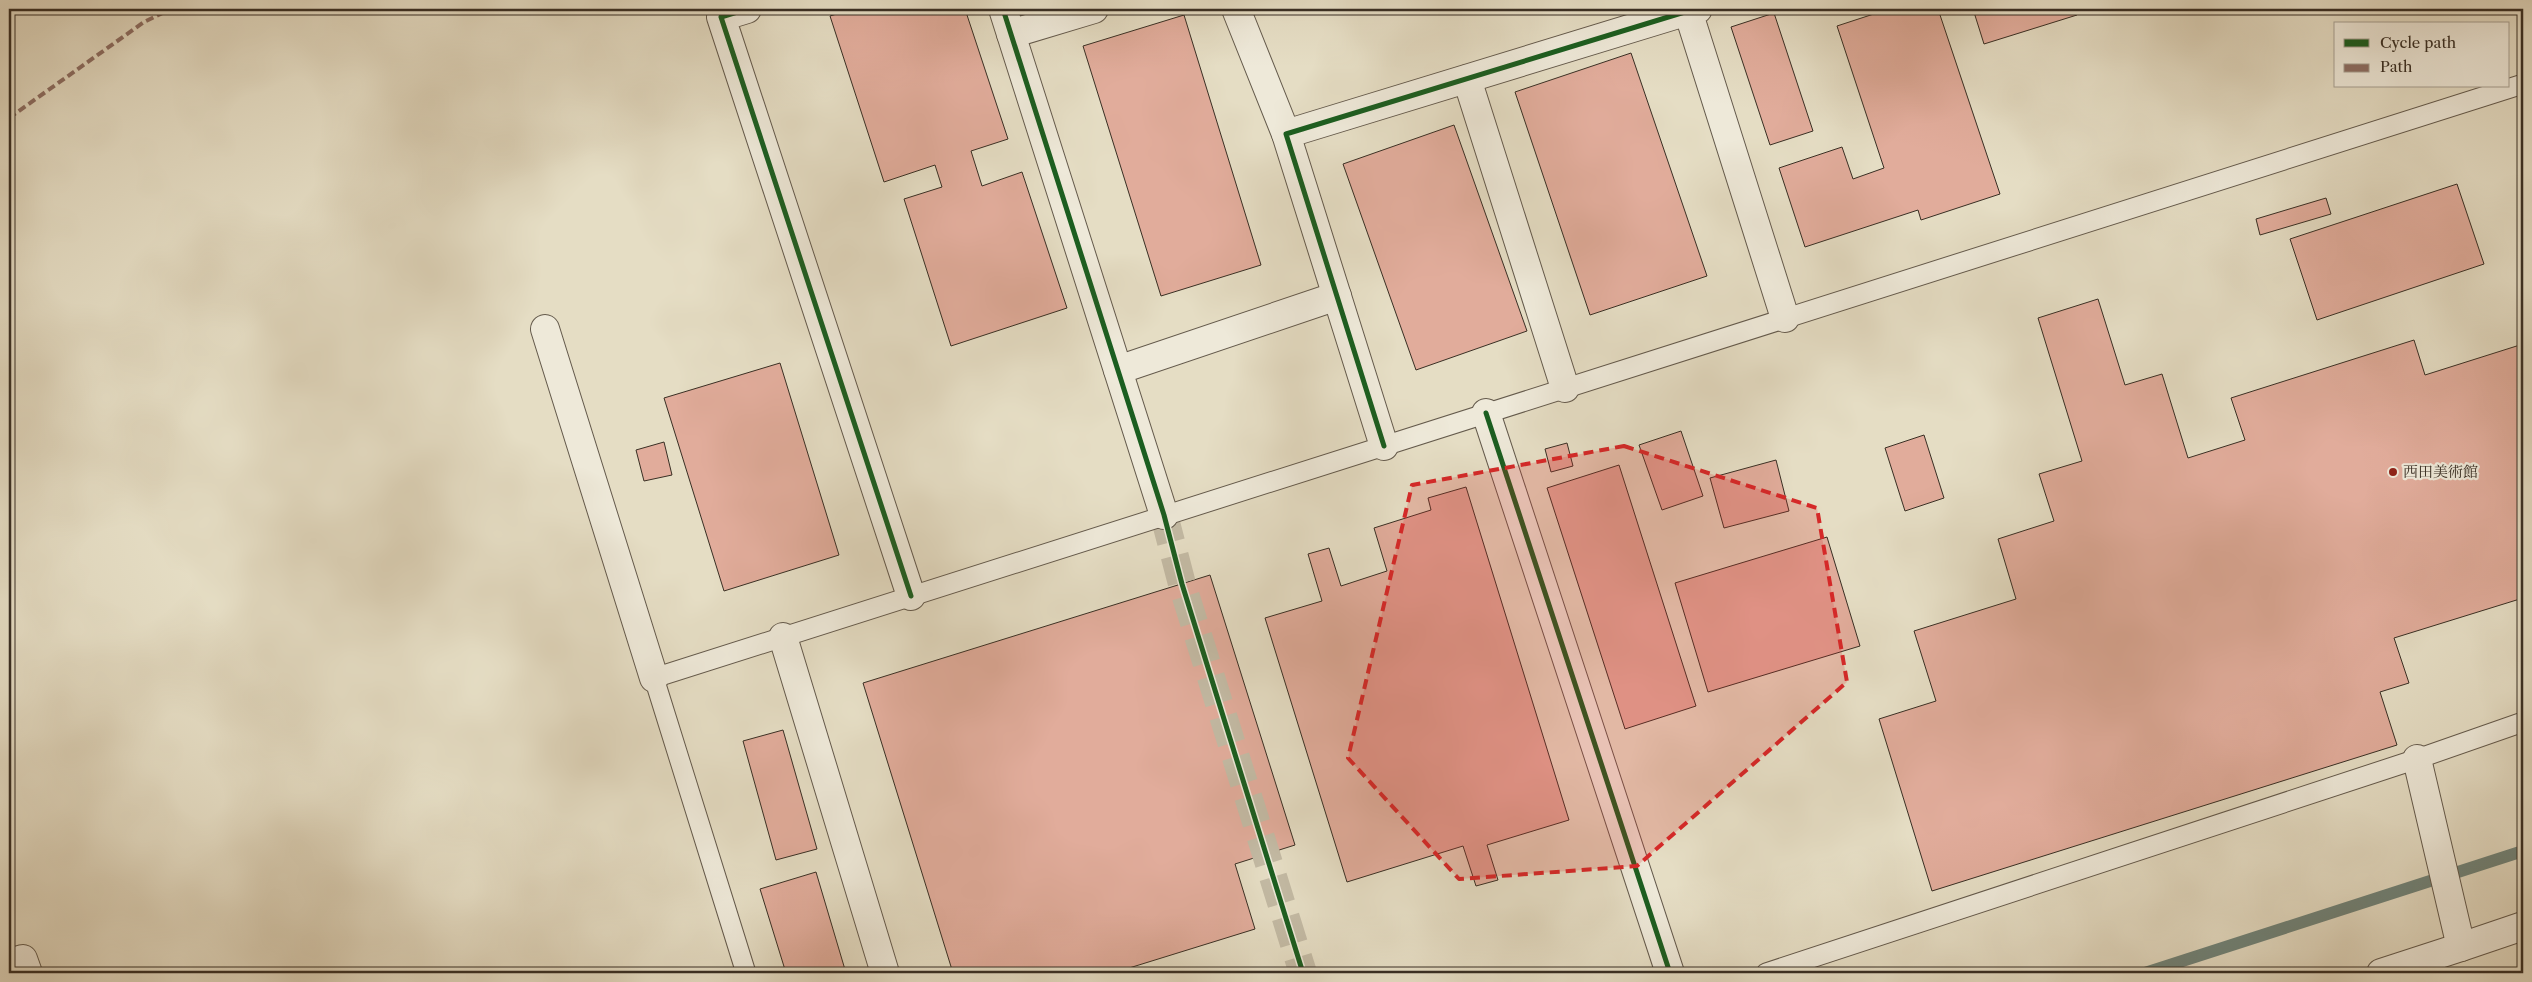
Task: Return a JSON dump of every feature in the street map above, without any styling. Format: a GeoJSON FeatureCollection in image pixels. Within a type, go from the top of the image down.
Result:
{"type":"FeatureCollection","features":[{"type":"Feature","properties":{"kind":"street"},"geometry":{"type":"LineString","coordinates":[[747,9],[721,17],[911,596]]}},
{"type":"Feature","properties":{"kind":"street"},"geometry":{"type":"LineString","coordinates":[[1003,9],[1164,515]]}},
{"type":"Feature","properties":{"kind":"street"},"geometry":{"type":"LineString","coordinates":[[1012,34],[1094,9]]}},
{"type":"Feature","properties":{"kind":"street"},"geometry":{"type":"LineString","coordinates":[[1236,9],[1286,134],[1384,446]]}},
{"type":"Feature","properties":{"kind":"street"},"geometry":{"type":"LineString","coordinates":[[1286,134],[1693,10],[1785,318]]}},
{"type":"Feature","properties":{"kind":"street"},"geometry":{"type":"LineString","coordinates":[[1467,79],[1565,388]]}},
{"type":"Feature","properties":{"kind":"street"},"geometry":{"type":"LineString","coordinates":[[1118,370],[1337,296]]}},
{"type":"Feature","properties":{"kind":"street"},"geometry":{"type":"LineString","coordinates":[[545,329],[654,678]]}},
{"type":"Feature","properties":{"kind":"street"},"geometry":{"type":"LineString","coordinates":[[1486,413],[1670,973]]}},
{"type":"Feature","properties":{"kind":"street"},"geometry":{"type":"LineString","coordinates":[[783,637],[885,973]]}},
{"type":"Feature","properties":{"kind":"street"},"geometry":{"type":"LineString","coordinates":[[2417,759],[2461,947]]}},
{"type":"Feature","properties":{"kind":"street"},"geometry":{"type":"LineString","coordinates":[[2381,973],[2523,926]]}},
{"type":"Feature","properties":{"kind":"street"},"geometry":{"type":"LineString","coordinates":[[9,963],[23,959],[28,973]]}},
{"type":"Feature","properties":{"kind":"lane"},"geometry":{"type":"LineString","coordinates":[[746,973],[654,678],[2523,84]]}},
{"type":"Feature","properties":{"kind":"lane"},"geometry":{"type":"LineString","coordinates":[[1766,973],[2417,759],[2523,722]]}},
{"type":"Feature","properties":{"kind":"highlighted area"},"geometry":{"type":"Polygon","coordinates":[[[1624,446],[1817,508],[1847,682],[1637,866],[1459,879],[1348,758],[1412,485],[1624,446]]]}},
{"type":"Feature","properties":{"kind":"building"},"geometry":{"type":"Polygon","coordinates":[[[853,9],[965,9],[1008,139],[971,151],[982,186],[1022,172],[1067,308],[951,346],[904,199],[942,187],[935,165],[884,182],[830,16],[853,9]]]}},
{"type":"Feature","properties":{"kind":"building"},"geometry":{"type":"Polygon","coordinates":[[[1889,9],[1938,9],[2000,194],[1921,220],[1918,210],[1805,247],[1779,168],[1842,147],[1853,179],[1884,168],[1837,26],[1889,9]]]}},
{"type":"Feature","properties":{"kind":"building"},"geometry":{"type":"Polygon","coordinates":[[[1973,9],[2075,9],[2077,15],[1984,44],[1973,9]]]}},
{"type":"Feature","properties":{"kind":"building"},"geometry":{"type":"Polygon","coordinates":[[[1774,13],[1813,131],[1770,145],[1731,27],[1774,13]]]}},
{"type":"Feature","properties":{"kind":"building"},"geometry":{"type":"Polygon","coordinates":[[[1184,15],[1261,265],[1161,296],[1083,46],[1184,15]]]}},
{"type":"Feature","properties":{"kind":"building"},"geometry":{"type":"Polygon","coordinates":[[[1631,53],[1707,276],[1590,315],[1515,92],[1631,53]]]}},
{"type":"Feature","properties":{"kind":"building"},"geometry":{"type":"Polygon","coordinates":[[[1454,125],[1527,331],[1416,370],[1343,164],[1454,125]]]}},
{"type":"Feature","properties":{"kind":"building"},"geometry":{"type":"Polygon","coordinates":[[[2457,184],[2484,264],[2317,320],[2290,239],[2457,184]]]}},
{"type":"Feature","properties":{"kind":"building"},"geometry":{"type":"Polygon","coordinates":[[[2326,198],[2331,214],[2260,235],[2256,219],[2326,198]]]}},
{"type":"Feature","properties":{"kind":"building"},"geometry":{"type":"Polygon","coordinates":[[[2098,299],[2125,385],[2162,374],[2188,458],[2245,440],[2231,398],[2414,340],[2425,375],[2523,344],[2523,598],[2394,638],[2409,683],[2380,692],[2397,745],[1932,891],[1879,719],[1936,701],[1914,631],[2016,599],[1998,539],[2054,521],[2039,474],[2082,461],[2038,318],[2098,299]]]}},
{"type":"Feature","properties":{"kind":"building"},"geometry":{"type":"Polygon","coordinates":[[[780,363],[839,555],[724,591],[664,398],[780,363]]]}},
{"type":"Feature","properties":{"kind":"building"},"geometry":{"type":"Polygon","coordinates":[[[1681,431],[1703,496],[1662,510],[1639,445],[1681,431]]]}},
{"type":"Feature","properties":{"kind":"building"},"geometry":{"type":"Polygon","coordinates":[[[1924,435],[1944,498],[1905,511],[1885,448],[1924,435]]]}},
{"type":"Feature","properties":{"kind":"building"},"geometry":{"type":"Polygon","coordinates":[[[664,442],[672,475],[644,481],[636,450],[664,442]]]}},
{"type":"Feature","properties":{"kind":"building"},"geometry":{"type":"Polygon","coordinates":[[[1567,443],[1573,466],[1551,472],[1545,449],[1567,443]]]}},
{"type":"Feature","properties":{"kind":"building"},"geometry":{"type":"Polygon","coordinates":[[[1776,460],[1789,511],[1724,528],[1710,478],[1776,460]]]}},
{"type":"Feature","properties":{"kind":"building"},"geometry":{"type":"Polygon","coordinates":[[[1619,465],[1696,706],[1625,729],[1547,488],[1619,465]]]}},
{"type":"Feature","properties":{"kind":"building"},"geometry":{"type":"Polygon","coordinates":[[[1466,487],[1569,820],[1487,845],[1498,880],[1476,886],[1463,846],[1347,882],[1265,618],[1322,601],[1308,554],[1329,548],[1341,586],[1387,571],[1374,528],[1431,510],[1428,498],[1466,487]]]}},
{"type":"Feature","properties":{"kind":"building"},"geometry":{"type":"Polygon","coordinates":[[[1827,537],[1860,646],[1708,692],[1675,583],[1827,537]]]}},
{"type":"Feature","properties":{"kind":"building"},"geometry":{"type":"Polygon","coordinates":[[[1210,575],[1295,845],[1235,864],[1255,929],[1113,973],[953,973],[863,683],[1210,575]]]}},
{"type":"Feature","properties":{"kind":"building"},"geometry":{"type":"Polygon","coordinates":[[[783,730],[817,849],[776,860],[743,741],[783,730]]]}},
{"type":"Feature","properties":{"kind":"building"},"geometry":{"type":"Polygon","coordinates":[[[816,872],[846,973],[786,973],[760,889],[816,872]]]}},
{"type":"Feature","properties":{"kind":"waterway"},"geometry":{"type":"LineString","coordinates":[[2145,973],[2523,851]]}},
{"type":"Feature","properties":{"kind":"tunnel"},"geometry":{"type":"LineString","coordinates":[[1164,515],[1182,584],[1303,973]]}},
{"type":"Feature","properties":{"kind":"marked path"},"geometry":{"type":"LineString","coordinates":[[9,118],[144,22],[171,9]]}},
{"type":"Feature","properties":{"kind":"cycle path"},"geometry":{"type":"LineString","coordinates":[[747,9],[721,17],[911,596]]}},
{"type":"Feature","properties":{"kind":"cycle path"},"geometry":{"type":"LineString","coordinates":[[1003,9],[1164,515],[1182,584],[1303,973]]}},
{"type":"Feature","properties":{"kind":"cycle path"},"geometry":{"type":"LineString","coordinates":[[1384,446],[1286,134],[1688,11]]}},
{"type":"Feature","properties":{"kind":"cycle path"},"geometry":{"type":"LineString","coordinates":[[1486,413],[1670,973]]}},
{"type":"Feature","properties":{"kind":"place","name":"西田美術館"},"geometry":{"type":"Point","coordinates":[2393,472]}}]}
